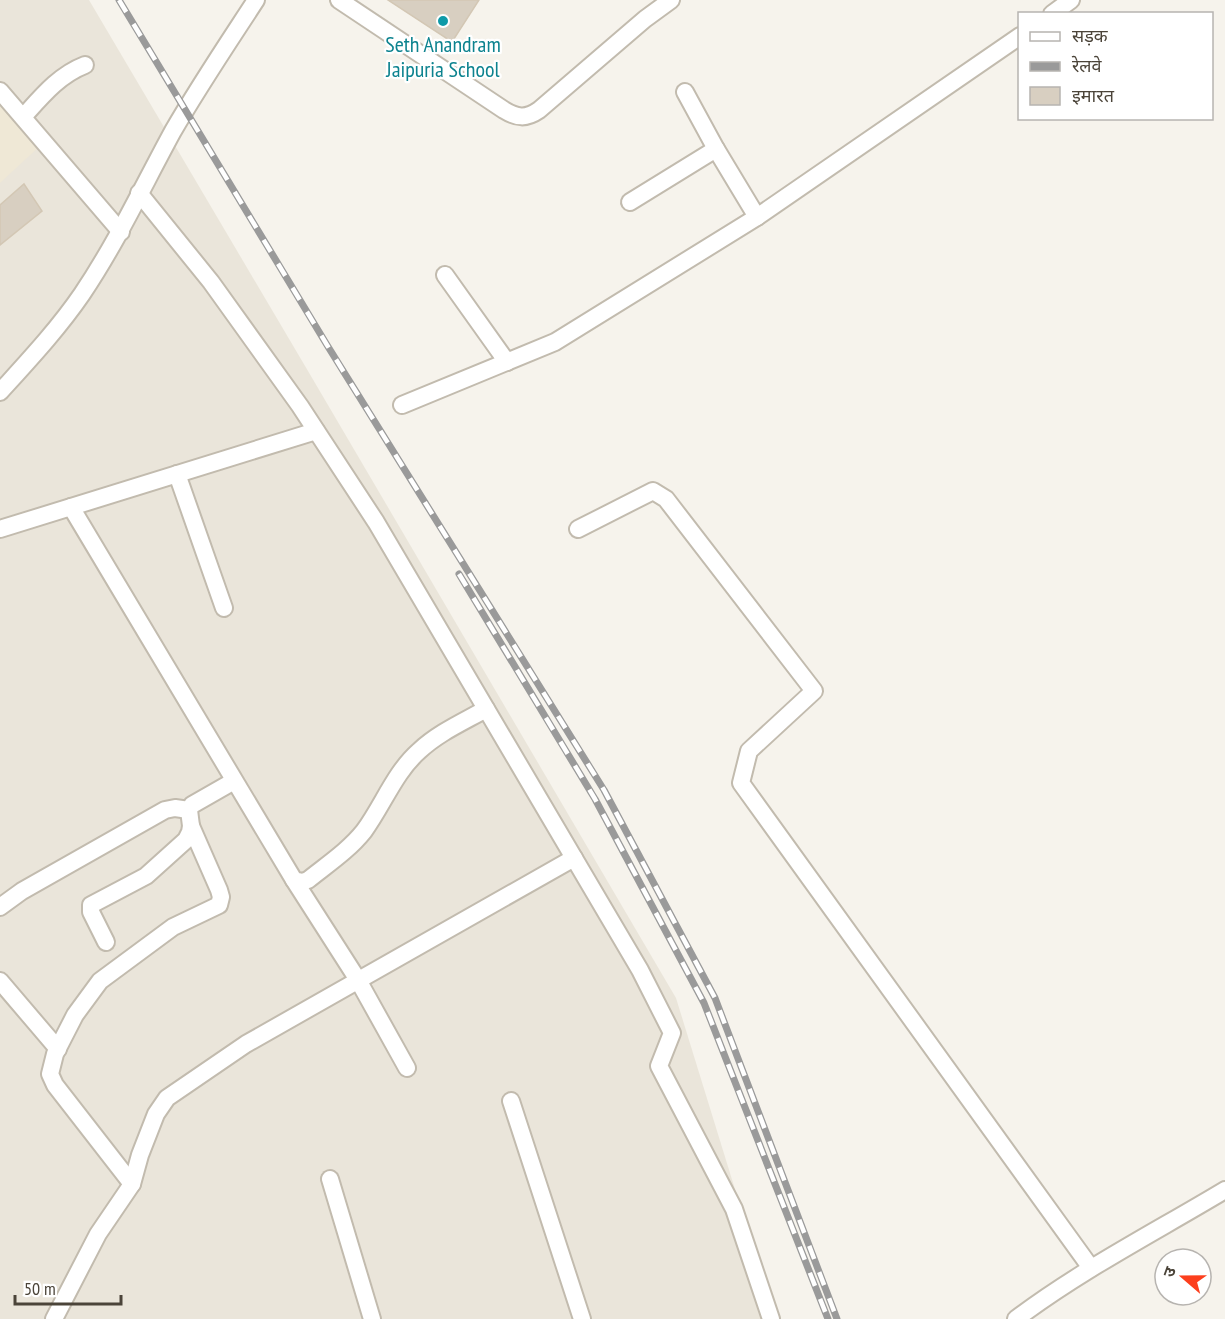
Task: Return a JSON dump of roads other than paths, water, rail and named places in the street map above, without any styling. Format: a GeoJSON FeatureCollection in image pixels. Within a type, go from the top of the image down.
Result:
{"type":"FeatureCollection","features":[{"type":"Feature","properties":{"kind":"street"},"geometry":{"type":"LineString","coordinates":[[0,392],[38,351],[81,295],[121,232],[139,193],[175,128],[256,0]]}},
{"type":"Feature","properties":{"kind":"street"},"geometry":{"type":"LineString","coordinates":[[339,0],[504,110],[512,115],[524,117],[531,116],[539,110],[645,19],[671,0]]}},
{"type":"Feature","properties":{"kind":"street"},"geometry":{"type":"LineString","coordinates":[[402,405],[555,342],[757,217],[1018,37]]}},
{"type":"Feature","properties":{"kind":"street"},"geometry":{"type":"LineString","coordinates":[[23,117],[51,87],[85,65]]}},
{"type":"Feature","properties":{"kind":"street"},"geometry":{"type":"LineString","coordinates":[[0,91],[121,232]]}},
{"type":"Feature","properties":{"kind":"street"},"geometry":{"type":"LineString","coordinates":[[685,92],[757,217]]}},
{"type":"Feature","properties":{"kind":"street"},"geometry":{"type":"LineString","coordinates":[[630,202],[716,149]]}},
{"type":"Feature","properties":{"kind":"street"},"geometry":{"type":"LineString","coordinates":[[139,193],[211,282],[316,431],[376,522],[640,970],[672,1032],[658,1066],[734,1209],[771,1319]]}},
{"type":"Feature","properties":{"kind":"street"},"geometry":{"type":"LineString","coordinates":[[445,275],[507,362]]}},
{"type":"Feature","properties":{"kind":"street"},"geometry":{"type":"LineString","coordinates":[[0,529],[316,431]]}},
{"type":"Feature","properties":{"kind":"street"},"geometry":{"type":"LineString","coordinates":[[177,474],[224,608]]}},
{"type":"Feature","properties":{"kind":"street"},"geometry":{"type":"LineString","coordinates":[[578,529],[653,491],[666,499],[814,691],[749,751],[741,783],[1091,1268]]}},
{"type":"Feature","properties":{"kind":"street"},"geometry":{"type":"LineString","coordinates":[[71,507],[234,782],[358,980],[407,1068]]}},
{"type":"Feature","properties":{"kind":"street"},"geometry":{"type":"LineString","coordinates":[[294,880],[302,882],[308,879],[356,840],[365,830],[408,762],[419,751],[444,732],[486,709]]}},
{"type":"Feature","properties":{"kind":"street"},"geometry":{"type":"LineString","coordinates":[[106,942],[91,912],[91,905],[146,876],[186,840],[194,804],[234,782]]}},
{"type":"Feature","properties":{"kind":"street"},"geometry":{"type":"LineString","coordinates":[[0,907],[22,891],[165,810],[175,808],[190,818],[222,897],[219,905],[160,935],[100,981],[75,1015],[51,1066],[51,1080],[132,1184]]}},
{"type":"Feature","properties":{"kind":"street"},"geometry":{"type":"LineString","coordinates":[[54,1319],[98,1234],[132,1184],[140,1155],[156,1114],[167,1098],[246,1044],[574,858]]}},
{"type":"Feature","properties":{"kind":"street"},"geometry":{"type":"LineString","coordinates":[[0,981],[58,1049]]}},
{"type":"Feature","properties":{"kind":"street"},"geometry":{"type":"LineString","coordinates":[[511,1101],[582,1319]]}},
{"type":"Feature","properties":{"kind":"street"},"geometry":{"type":"LineString","coordinates":[[330,1179],[372,1319]]}},
{"type":"Feature","properties":{"kind":"street"},"geometry":{"type":"LineString","coordinates":[[1016,1319],[1091,1268],[1225,1190]]}},
{"type":"Feature","properties":{"kind":"railway"},"geometry":{"type":"LineString","coordinates":[[119,0],[327,345],[604,790],[715,998],[837,1319]]}},
{"type":"Feature","properties":{"kind":"railway"},"geometry":{"type":"LineString","coordinates":[[459,574],[595,799],[704,1003],[828,1319]]}},
{"type":"Feature","properties":{"kind":"place","name":"Seth Anandram Jaipuria School"},"geometry":{"type":"Point","coordinates":[443,21]}}]}
